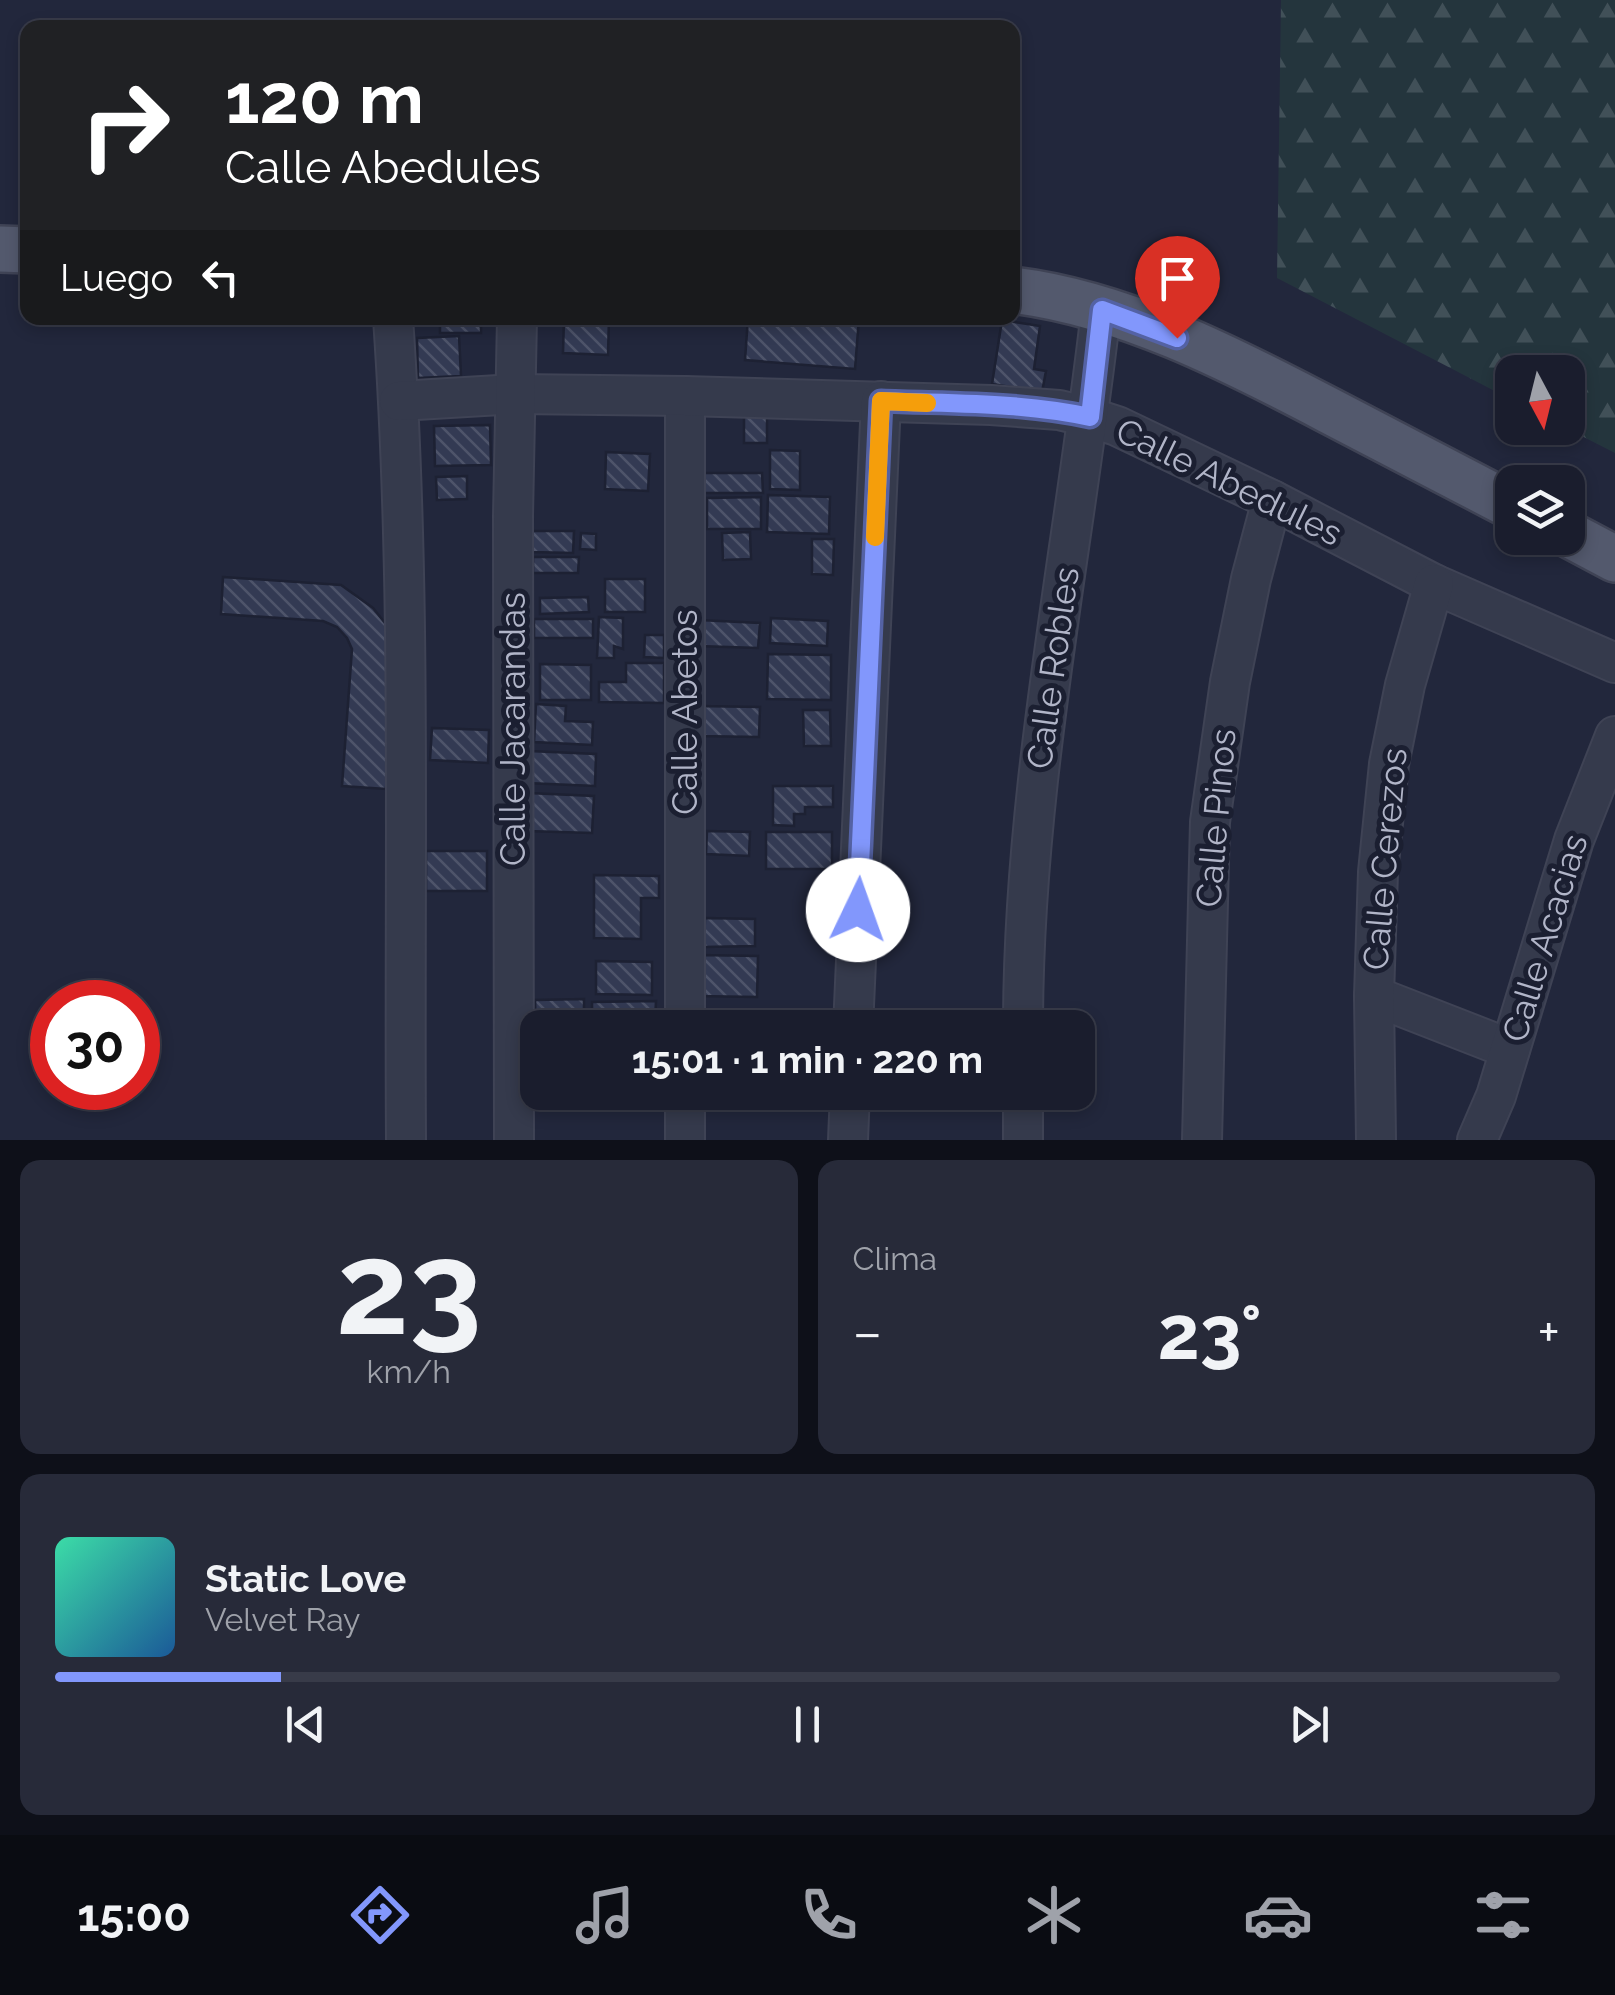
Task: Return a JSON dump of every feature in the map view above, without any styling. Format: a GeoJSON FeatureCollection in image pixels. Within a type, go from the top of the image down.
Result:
{"type":"FeatureCollection","features":[{"type":"Feature","properties":{"kind":"main road"},"geometry":{"type":"LineString","coordinates":[[1020,291],[1102,310],[1246,367],[1495,497]]}},
{"type":"Feature","properties":{"kind":"main road"},"geometry":{"type":"LineString","coordinates":[[1585,543],[1615,559]]}},
{"type":"Feature","properties":{"kind":"street","name":"Calle Robles"},"geometry":{"type":"LineString","coordinates":[[1024,1010],[1037,782],[1102,310]]}},
{"type":"Feature","properties":{"kind":"street"},"geometry":{"type":"LineString","coordinates":[[394,325],[407,676],[406,1140]]}},
{"type":"Feature","properties":{"kind":"street","name":"Calle Jacarandas"},"geometry":{"type":"LineString","coordinates":[[514,1140],[516,325]]}},
{"type":"Feature","properties":{"kind":"street","name":"Calle Abedules"},"geometry":{"type":"LineString","coordinates":[[399,400],[516,394],[685,396],[1058,410],[1116,426],[1272,500],[1434,584],[1615,662]]}},
{"type":"Feature","properties":{"kind":"street","name":"Calle Abetos"},"geometry":{"type":"LineString","coordinates":[[685,396],[685,1010]]}},
{"type":"Feature","properties":{"kind":"street"},"geometry":{"type":"LineString","coordinates":[[854,1010],[881,401]]}},
{"type":"Feature","properties":{"kind":"street","name":"Calle Pinos"},"geometry":{"type":"LineString","coordinates":[[1202,1140],[1210,822],[1230,682],[1272,500]]}},
{"type":"Feature","properties":{"kind":"street","name":"Calle Cerezos"},"geometry":{"type":"LineString","coordinates":[[1376,1140],[1374,996],[1378,872],[1389,764],[1405,685],[1434,584]]}},
{"type":"Feature","properties":{"kind":"street","name":"Calle Acacias"},"geometry":{"type":"LineString","coordinates":[[1478,1140],[1496,1096],[1574,840],[1615,736]]}},
{"type":"Feature","properties":{"kind":"street"},"geometry":{"type":"LineString","coordinates":[[1374,996],[1510,1048]]}},
{"type":"Feature","properties":{"kind":"street"},"geometry":{"type":"LineString","coordinates":[[685,1110],[686,1140]]}},
{"type":"Feature","properties":{"kind":"street"},"geometry":{"type":"LineString","coordinates":[[848,1140],[849,1110]]}},
{"type":"Feature","properties":{"kind":"street"},"geometry":{"type":"LineString","coordinates":[[1024,1110],[1024,1140]]}},
{"type":"Feature","properties":{"kind":"green space"},"geometry":{"type":"Polygon","coordinates":[[[1281,0],[1615,0],[1615,453],[1585,438],[1585,355],[1495,355],[1495,391],[1277,278],[1281,0]]]}},
{"type":"Feature","properties":{"kind":"building"},"geometry":{"type":"Polygon","coordinates":[[[440,325],[481,325],[481,333],[440,333],[440,325]]]}},
{"type":"Feature","properties":{"kind":"building"},"geometry":{"type":"Polygon","coordinates":[[[564,325],[609,325],[608,355],[563,353],[564,325]]]}},
{"type":"Feature","properties":{"kind":"building"},"geometry":{"type":"Polygon","coordinates":[[[748,325],[858,325],[855,369],[745,360],[748,325]]]}},
{"type":"Feature","properties":{"kind":"building"},"geometry":{"type":"Polygon","coordinates":[[[1001,325],[1040,326],[1034,369],[1046,371],[1042,392],[992,384],[1001,325]]]}},
{"type":"Feature","properties":{"kind":"building"},"geometry":{"type":"Polygon","coordinates":[[[459,336],[461,376],[418,378],[417,338],[459,336]]]}},
{"type":"Feature","properties":{"kind":"building"},"geometry":{"type":"Polygon","coordinates":[[[744,409],[767,409],[767,443],[744,443],[744,409]]]}},
{"type":"Feature","properties":{"kind":"building"},"geometry":{"type":"Polygon","coordinates":[[[490,425],[491,465],[435,466],[434,426],[490,425]]]}},
{"type":"Feature","properties":{"kind":"building"},"geometry":{"type":"Polygon","coordinates":[[[770,450],[800,451],[800,490],[770,489],[770,450]]]}},
{"type":"Feature","properties":{"kind":"building"},"geometry":{"type":"Polygon","coordinates":[[[606,452],[650,454],[648,491],[605,489],[606,452]]]}},
{"type":"Feature","properties":{"kind":"building"},"geometry":{"type":"Polygon","coordinates":[[[700,473],[762,473],[763,493],[700,493],[700,473]]]}},
{"type":"Feature","properties":{"kind":"building"},"geometry":{"type":"Polygon","coordinates":[[[467,476],[467,499],[437,500],[436,477],[467,476]]]}},
{"type":"Feature","properties":{"kind":"building"},"geometry":{"type":"Polygon","coordinates":[[[768,495],[830,497],[829,534],[767,532],[768,495]]]}},
{"type":"Feature","properties":{"kind":"building"},"geometry":{"type":"Polygon","coordinates":[[[761,497],[761,529],[707,529],[707,498],[761,497]]]}},
{"type":"Feature","properties":{"kind":"building"},"geometry":{"type":"Polygon","coordinates":[[[531,531],[574,531],[573,553],[531,552],[531,531]]]}},
{"type":"Feature","properties":{"kind":"building"},"geometry":{"type":"Polygon","coordinates":[[[750,532],[751,559],[723,560],[722,533],[750,532]]]}},
{"type":"Feature","properties":{"kind":"building"},"geometry":{"type":"Polygon","coordinates":[[[581,533],[596,534],[596,550],[580,549],[581,533]]]}},
{"type":"Feature","properties":{"kind":"building"},"geometry":{"type":"Polygon","coordinates":[[[812,539],[834,539],[833,575],[812,574],[812,539]]]}},
{"type":"Feature","properties":{"kind":"building"},"geometry":{"type":"Polygon","coordinates":[[[533,557],[579,557],[578,573],[533,573],[533,557]]]}},
{"type":"Feature","properties":{"kind":"building"},"geometry":{"type":"Polygon","coordinates":[[[223,577],[341,585],[373,608],[385,623],[395,661],[386,789],[342,786],[352,649],[347,638],[337,627],[323,621],[221,614],[223,577]]]}},
{"type":"Feature","properties":{"kind":"building"},"geometry":{"type":"Polygon","coordinates":[[[605,579],[645,579],[645,612],[605,612],[605,579]]]}},
{"type":"Feature","properties":{"kind":"building"},"geometry":{"type":"Polygon","coordinates":[[[588,597],[589,612],[540,614],[540,598],[588,597]]]}},
{"type":"Feature","properties":{"kind":"building"},"geometry":{"type":"Polygon","coordinates":[[[599,617],[623,618],[623,649],[614,646],[614,658],[597,658],[599,617]]]}},
{"type":"Feature","properties":{"kind":"building"},"geometry":{"type":"Polygon","coordinates":[[[771,618],[828,621],[827,646],[770,643],[771,618]]]}},
{"type":"Feature","properties":{"kind":"building"},"geometry":{"type":"Polygon","coordinates":[[[534,619],[593,619],[593,638],[534,638],[534,619]]]}},
{"type":"Feature","properties":{"kind":"building"},"geometry":{"type":"Polygon","coordinates":[[[699,620],[760,623],[758,648],[698,646],[699,620]]]}},
{"type":"Feature","properties":{"kind":"building"},"geometry":{"type":"Polygon","coordinates":[[[645,635],[664,635],[664,658],[644,657],[645,635]]]}},
{"type":"Feature","properties":{"kind":"building"},"geometry":{"type":"Polygon","coordinates":[[[768,654],[831,655],[831,700],[767,699],[768,654]]]}},
{"type":"Feature","properties":{"kind":"building"},"geometry":{"type":"Polygon","coordinates":[[[626,663],[664,663],[664,703],[599,702],[599,682],[626,682],[626,663]]]}},
{"type":"Feature","properties":{"kind":"building"},"geometry":{"type":"Polygon","coordinates":[[[540,664],[591,665],[591,700],[540,700],[540,664]]]}},
{"type":"Feature","properties":{"kind":"building"},"geometry":{"type":"Polygon","coordinates":[[[536,704],[566,706],[565,721],[593,722],[592,745],[534,742],[536,704]]]}},
{"type":"Feature","properties":{"kind":"building"},"geometry":{"type":"Polygon","coordinates":[[[697,706],[760,707],[759,737],[697,736],[697,706]]]}},
{"type":"Feature","properties":{"kind":"building"},"geometry":{"type":"Polygon","coordinates":[[[803,710],[830,710],[831,746],[804,746],[803,710]]]}},
{"type":"Feature","properties":{"kind":"building"},"geometry":{"type":"Polygon","coordinates":[[[432,728],[489,730],[488,763],[430,760],[432,728]]]}},
{"type":"Feature","properties":{"kind":"building"},"geometry":{"type":"Polygon","coordinates":[[[529,751],[596,754],[595,786],[527,783],[529,751]]]}},
{"type":"Feature","properties":{"kind":"building"},"geometry":{"type":"Polygon","coordinates":[[[773,786],[833,786],[833,807],[805,807],[805,814],[794,814],[794,826],[773,825],[773,786]]]}},
{"type":"Feature","properties":{"kind":"building"},"geometry":{"type":"Polygon","coordinates":[[[528,793],[594,796],[592,833],[527,831],[528,793]]]}},
{"type":"Feature","properties":{"kind":"building"},"geometry":{"type":"Polygon","coordinates":[[[707,831],[750,832],[749,856],[706,854],[707,831]]]}},
{"type":"Feature","properties":{"kind":"building"},"geometry":{"type":"Polygon","coordinates":[[[766,832],[832,832],[832,869],[766,869],[766,832]]]}},
{"type":"Feature","properties":{"kind":"building"},"geometry":{"type":"Polygon","coordinates":[[[426,851],[487,851],[487,891],[426,891],[426,851]]]}},
{"type":"Feature","properties":{"kind":"building"},"geometry":{"type":"Polygon","coordinates":[[[594,875],[659,876],[659,898],[641,898],[641,939],[594,938],[594,875]]]}},
{"type":"Feature","properties":{"kind":"building"},"geometry":{"type":"Polygon","coordinates":[[[705,918],[755,919],[755,946],[704,947],[705,918]]]}},
{"type":"Feature","properties":{"kind":"building"},"geometry":{"type":"Polygon","coordinates":[[[697,955],[758,956],[757,997],[696,996],[697,955]]]}},
{"type":"Feature","properties":{"kind":"building"},"geometry":{"type":"Polygon","coordinates":[[[596,961],[652,962],[652,995],[596,994],[596,961]]]}},
{"type":"Feature","properties":{"kind":"building"},"geometry":{"type":"Polygon","coordinates":[[[584,999],[584,1010],[535,1010],[535,1000],[584,999]]]}},
{"type":"Feature","properties":{"kind":"building"},"geometry":{"type":"Polygon","coordinates":[[[656,1001],[656,1010],[592,1010],[592,1002],[656,1001]]]}},
{"type":"Feature","properties":{"kind":"slow traffic"},"geometry":{"type":"LineString","coordinates":[[875,537],[881,401],[927,403]]}},
{"type":"Feature","properties":{"kind":"route"},"geometry":{"type":"LineString","coordinates":[[858,910],[881,401],[1058,410],[1090,417],[1102,310],[1177,338]]}}]}
